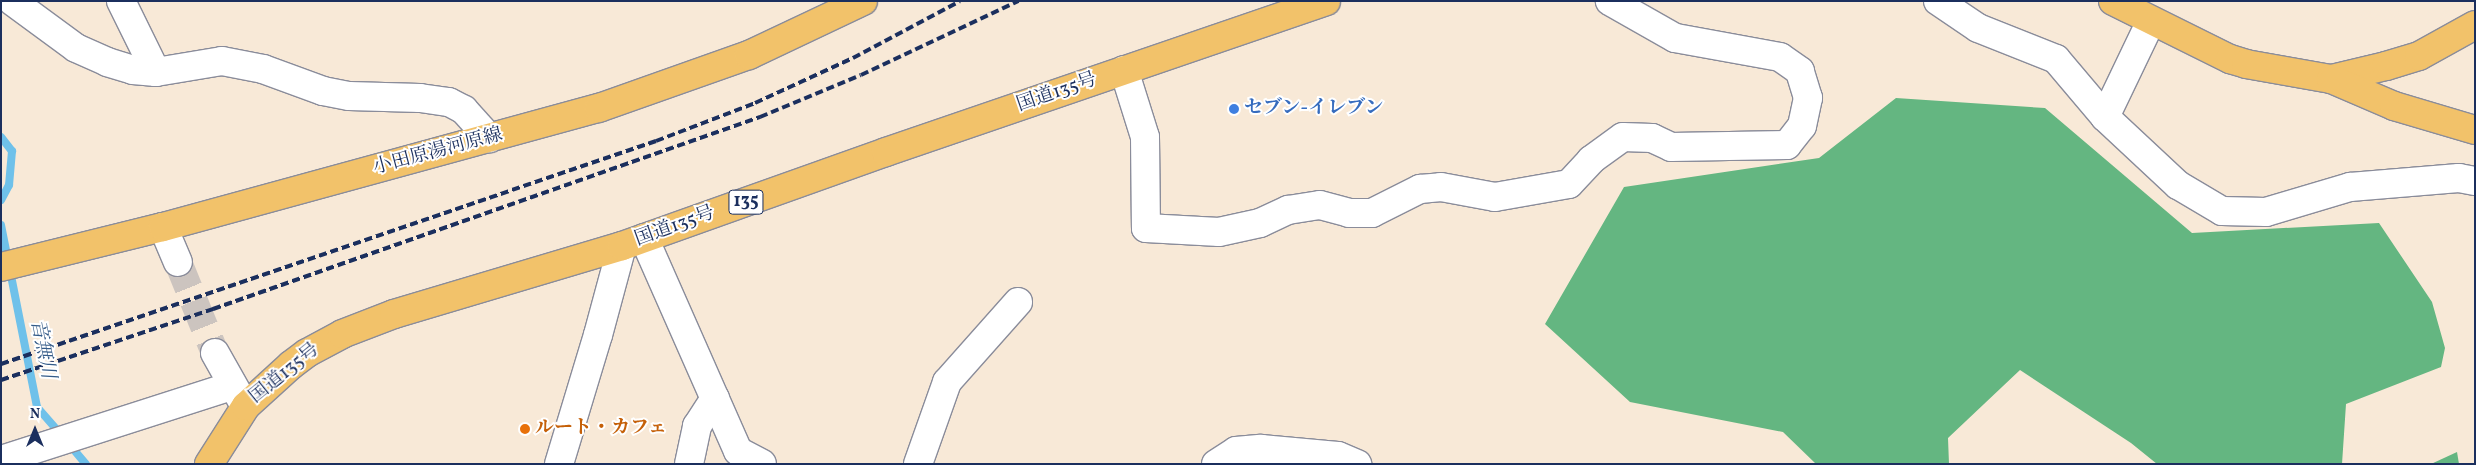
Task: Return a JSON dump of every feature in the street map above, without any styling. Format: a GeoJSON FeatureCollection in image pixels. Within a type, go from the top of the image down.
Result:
{"type":"FeatureCollection","features":[{"type":"Feature","properties":{"kind":"main road","name":"小田原湯河原線"},"geometry":{"type":"LineString","coordinates":[[1,267],[164,228],[599,108],[748,55],[863,1]]}},
{"type":"Feature","properties":{"kind":"main road","name":"国道135号"},"geometry":{"type":"LineString","coordinates":[[209,464],[239,396],[291,365],[308,352],[342,334],[402,311],[633,242],[1326,1]]}},
{"type":"Feature","properties":{"kind":"main road"},"geometry":{"type":"LineString","coordinates":[[2113,1],[2238,62],[2331,79],[2394,106],[2475,130]]}},
{"type":"Feature","properties":{"kind":"main road"},"geometry":{"type":"LineString","coordinates":[[2331,79],[2418,56],[2475,25]]}},
{"type":"Feature","properties":{"kind":"street"},"geometry":{"type":"LineString","coordinates":[[12,1],[76,48],[107,62],[133,70],[156,72],[222,61],[262,69],[323,91],[350,96],[420,98],[449,102],[464,110],[489,138]]}},
{"type":"Feature","properties":{"kind":"street"},"geometry":{"type":"LineString","coordinates":[[121,1],[156,72]]}},
{"type":"Feature","properties":{"kind":"street"},"geometry":{"type":"LineString","coordinates":[[1124,70],[1145,137],[1146,228],[1219,232],[1260,223],[1288,210],[1320,205],[1349,213],[1372,213],[1420,189],[1441,187],[1495,197],[1569,184],[1591,160],[1623,137],[1652,138],[1671,146],[1787,144],[1802,126],[1808,98],[1800,71],[1780,57],[1675,38],[1610,1]]}},
{"type":"Feature","properties":{"kind":"street"},"geometry":{"type":"LineString","coordinates":[[1938,1],[1978,28],[2056,60],[2105,117],[2178,185],[2222,211],[2266,212],[2350,187],[2460,178],[2475,181]]}},
{"type":"Feature","properties":{"kind":"street"},"geometry":{"type":"LineString","coordinates":[[2105,117],[2151,21]]}},
{"type":"Feature","properties":{"kind":"street"},"geometry":{"type":"LineString","coordinates":[[164,228],[178,262]]}},
{"type":"Feature","properties":{"kind":"street"},"geometry":{"type":"LineString","coordinates":[[633,242],[715,398],[738,452],[762,464]]}},
{"type":"Feature","properties":{"kind":"street"},"geometry":{"type":"LineString","coordinates":[[559,464],[598,335],[633,242]]}},
{"type":"Feature","properties":{"kind":"street"},"geometry":{"type":"LineString","coordinates":[[918,464],[947,382],[1018,302]]}},
{"type":"Feature","properties":{"kind":"street"},"geometry":{"type":"LineString","coordinates":[[1,460],[239,396],[215,352]]}},
{"type":"Feature","properties":{"kind":"street"},"geometry":{"type":"LineString","coordinates":[[689,464],[697,426],[715,398]]}},
{"type":"Feature","properties":{"kind":"street"},"geometry":{"type":"LineString","coordinates":[[1216,464],[1236,451],[1261,449],[1338,456],[1356,464]]}},
{"type":"Feature","properties":{"kind":"green space"},"geometry":{"type":"Polygon","coordinates":[[[1896,98],[2045,108],[2192,233],[2379,223],[2432,302],[2445,348],[2441,367],[2346,404],[2342,464],[2157,464],[2131,443],[2020,370],[1948,438],[1949,464],[1816,464],[1783,432],[1630,402],[1545,324],[1624,187],[1819,158],[1896,98]]]}},
{"type":"Feature","properties":{"kind":"green space"},"geometry":{"type":"Polygon","coordinates":[[[2457,452],[2459,464],[2431,464],[2457,452]]]}},
{"type":"Feature","properties":{"kind":"waterway"},"geometry":{"type":"LineString","coordinates":[[1,137],[12,151],[9,185],[1,200]]}},
{"type":"Feature","properties":{"kind":"waterway","name":"音無川"},"geometry":{"type":"LineString","coordinates":[[1,225],[37,407],[61,435]]}},
{"type":"Feature","properties":{"kind":"waterway","name":"音無川"},"geometry":{"type":"LineString","coordinates":[[69,444],[86,464]]}},
{"type":"Feature","properties":{"kind":"tunnel"},"geometry":{"type":"LineString","coordinates":[[178,262],[215,353]]}},
{"type":"Feature","properties":{"kind":"railway"},"geometry":{"type":"LineString","coordinates":[[1,364],[656,141],[755,103],[853,58],[960,1]]}},
{"type":"Feature","properties":{"kind":"railway"},"geometry":{"type":"LineString","coordinates":[[1,380],[213,309],[760,117],[861,75],[1018,1]]}},
{"type":"Feature","properties":{"kind":"place","name":"セブン-イレブン"},"geometry":{"type":"Point","coordinates":[1234,109]}},
{"type":"Feature","properties":{"kind":"place","name":"ルート・カフェ"},"geometry":{"type":"Point","coordinates":[525,429]}}]}
